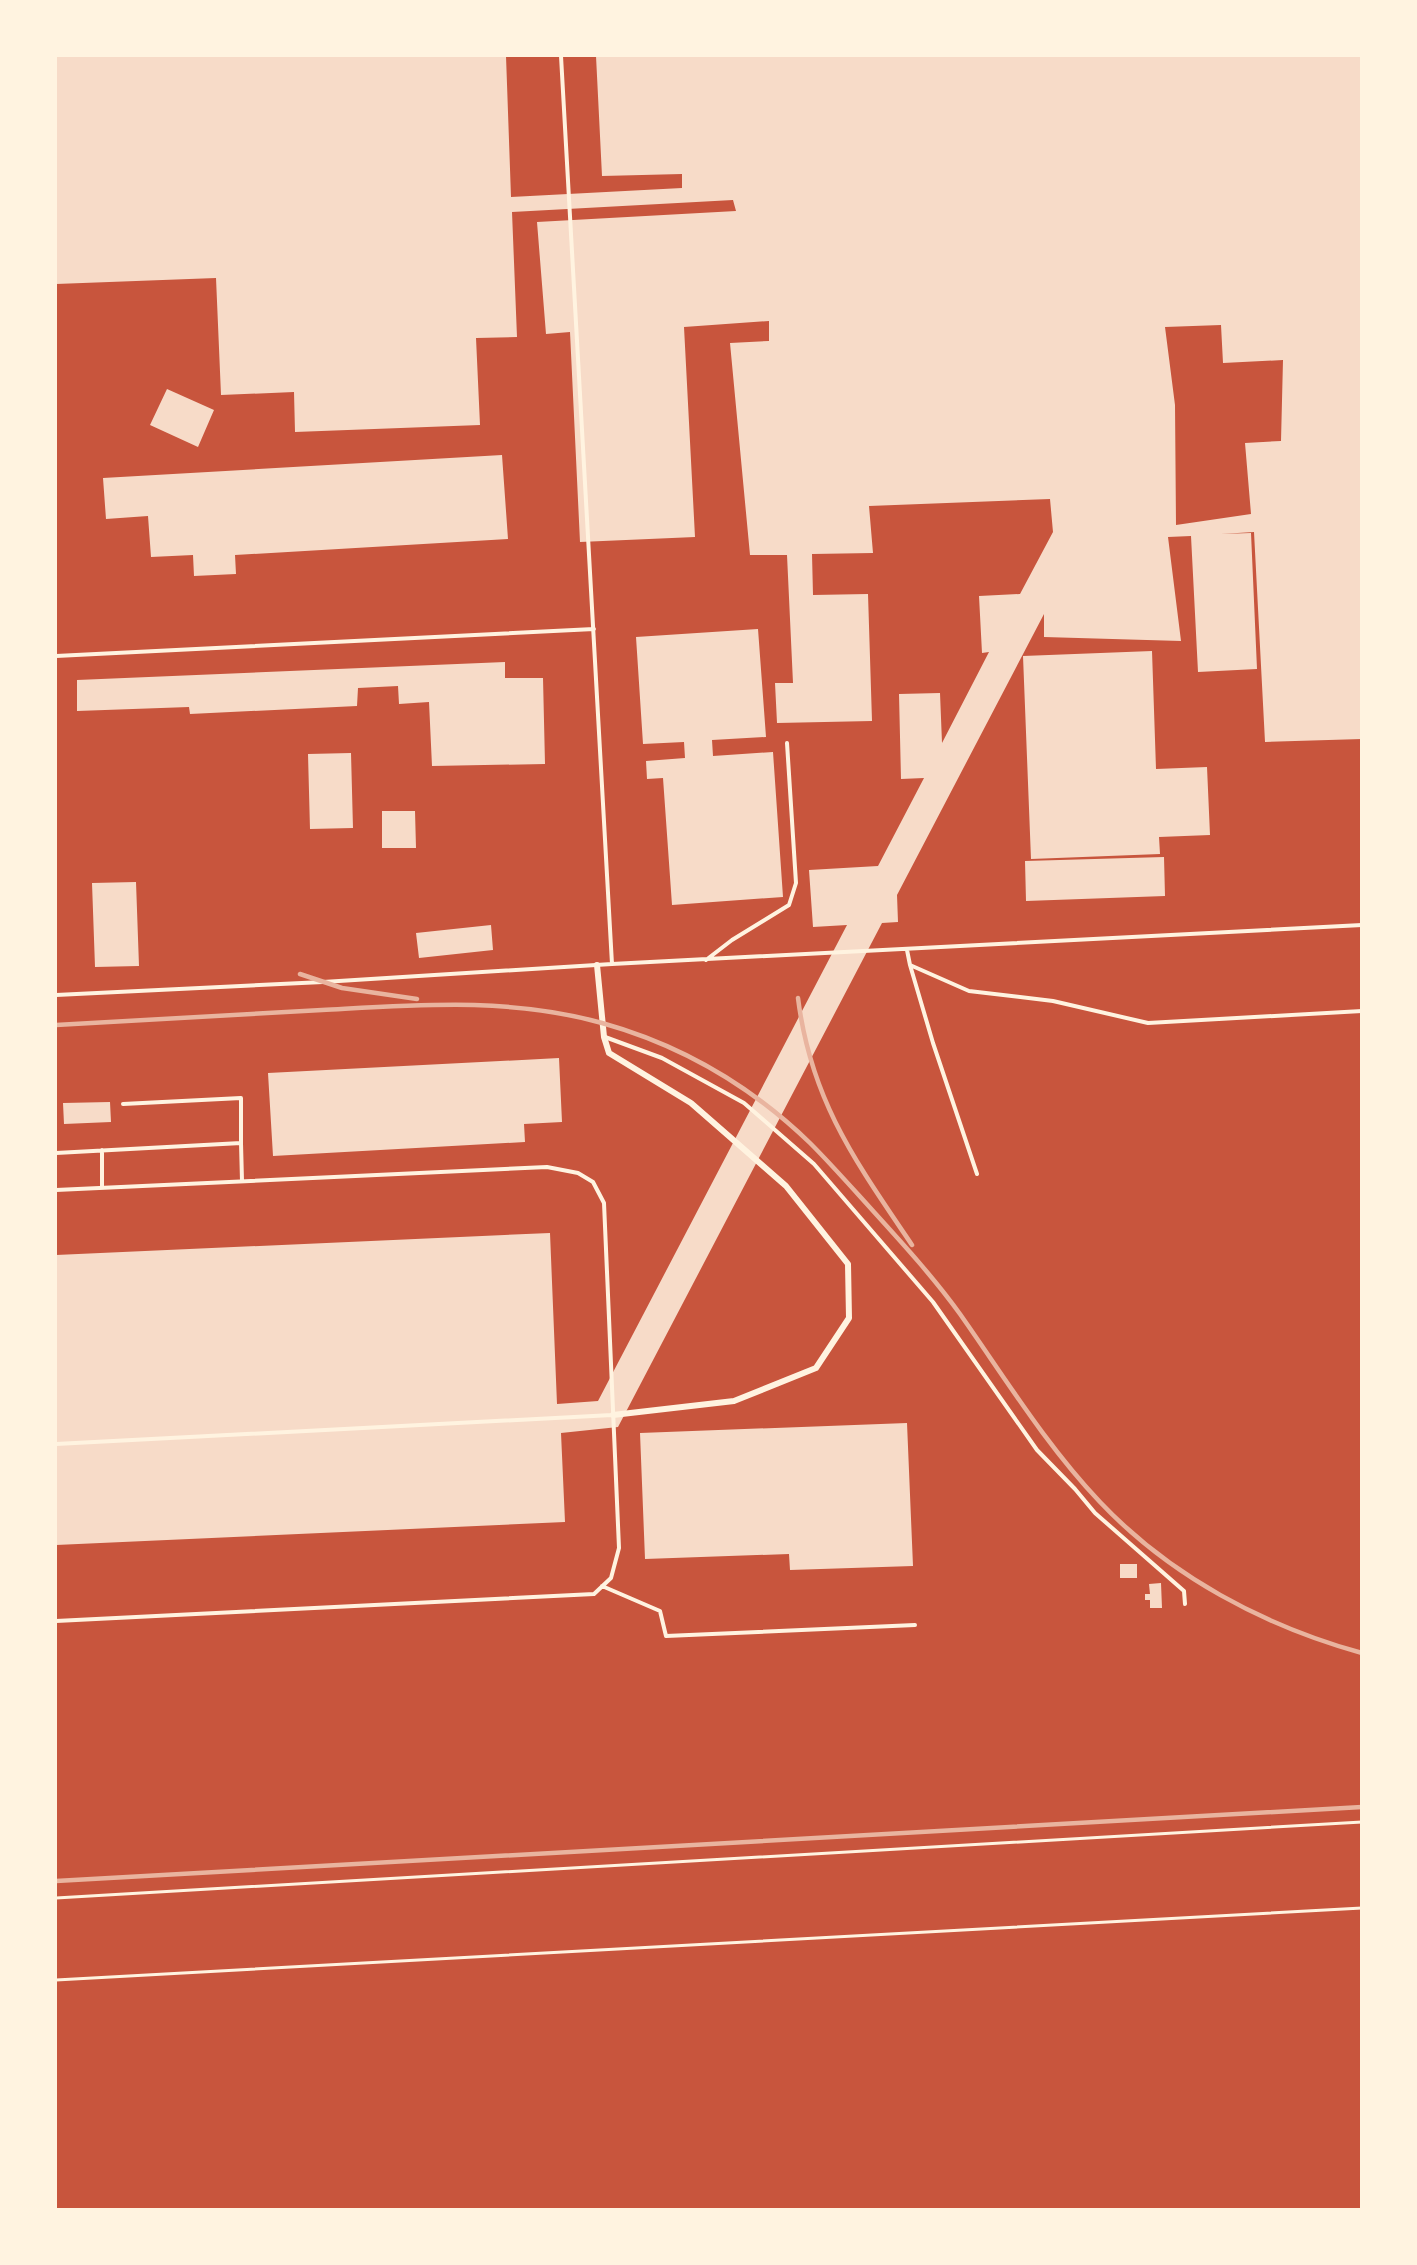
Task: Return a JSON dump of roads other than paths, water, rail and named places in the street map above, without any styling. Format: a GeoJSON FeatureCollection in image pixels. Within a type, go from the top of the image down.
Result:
{"type":"FeatureCollection","features":[{"type":"Feature","properties":{"kind":"street"},"geometry":{"type":"LineString","coordinates":[[597,965],[604,1037],[609,1053],[691,1103],[786,1186],[848,1264],[849,1318],[816,1368],[734,1401],[613,1415]]}},
{"type":"Feature","properties":{"kind":"lane"},"geometry":{"type":"LineString","coordinates":[[561,56],[612,963]]}},
{"type":"Feature","properties":{"kind":"lane"},"geometry":{"type":"LineString","coordinates":[[56,656],[594,629]]}},
{"type":"Feature","properties":{"kind":"lane"},"geometry":{"type":"LineString","coordinates":[[705,960],[789,904],[796,883],[787,743]]}},
{"type":"Feature","properties":{"kind":"lane"},"geometry":{"type":"LineString","coordinates":[[56,995],[323,982],[612,963],[907,950],[1362,925]]}},
{"type":"Feature","properties":{"kind":"lane"},"geometry":{"type":"LineString","coordinates":[[907,950],[933,1043],[977,1174]]}},
{"type":"Feature","properties":{"kind":"lane"},"geometry":{"type":"LineString","coordinates":[[910,965],[969,991],[1053,1001],[1148,1023],[1362,1011]]}},
{"type":"Feature","properties":{"kind":"lane"},"geometry":{"type":"LineString","coordinates":[[604,1037],[662,1058],[744,1103],[814,1164],[933,1302],[1037,1450],[1095,1513],[1184,1592],[1185,1604]]}},
{"type":"Feature","properties":{"kind":"lane"},"geometry":{"type":"LineString","coordinates":[[123,1104],[241,1098],[242,1181]]}},
{"type":"Feature","properties":{"kind":"lane"},"geometry":{"type":"LineString","coordinates":[[56,1153],[242,1143]]}},
{"type":"Feature","properties":{"kind":"lane"},"geometry":{"type":"LineString","coordinates":[[102,1150],[102,1188]]}},
{"type":"Feature","properties":{"kind":"lane"},"geometry":{"type":"LineString","coordinates":[[56,1190],[547,1167],[578,1173],[593,1182],[604,1203],[619,1548],[611,1578],[594,1594],[56,1621]]}},
{"type":"Feature","properties":{"kind":"lane"},"geometry":{"type":"LineString","coordinates":[[56,1444],[613,1415]]}},
{"type":"Feature","properties":{"kind":"lane"},"geometry":{"type":"LineString","coordinates":[[602,1586],[660,1611],[666,1636],[915,1625]]}},
{"type":"Feature","properties":{"kind":"railway"},"geometry":{"type":"LineString","coordinates":[[300,974],[342,988],[417,999]]}},
{"type":"Feature","properties":{"kind":"railway"},"geometry":{"type":"LineString","coordinates":[[798,998],[804,1035],[825,1100],[855,1158],[912,1245]]}},
{"type":"Feature","properties":{"kind":"railway"},"geometry":{"type":"LineString","coordinates":[[56,1025],[392,1006],[498,1006],[567,1015],[602,1023],[660,1043],[714,1070],[739,1086],[764,1103],[810,1143],[908,1249],[960,1314],[1062,1458],[1127,1529],[1188,1575],[1254,1613],[1325,1642],[1362,1653]]}},
{"type":"Feature","properties":{"kind":"railway"},"geometry":{"type":"LineString","coordinates":[[56,1881],[1362,1807]]}}]}
